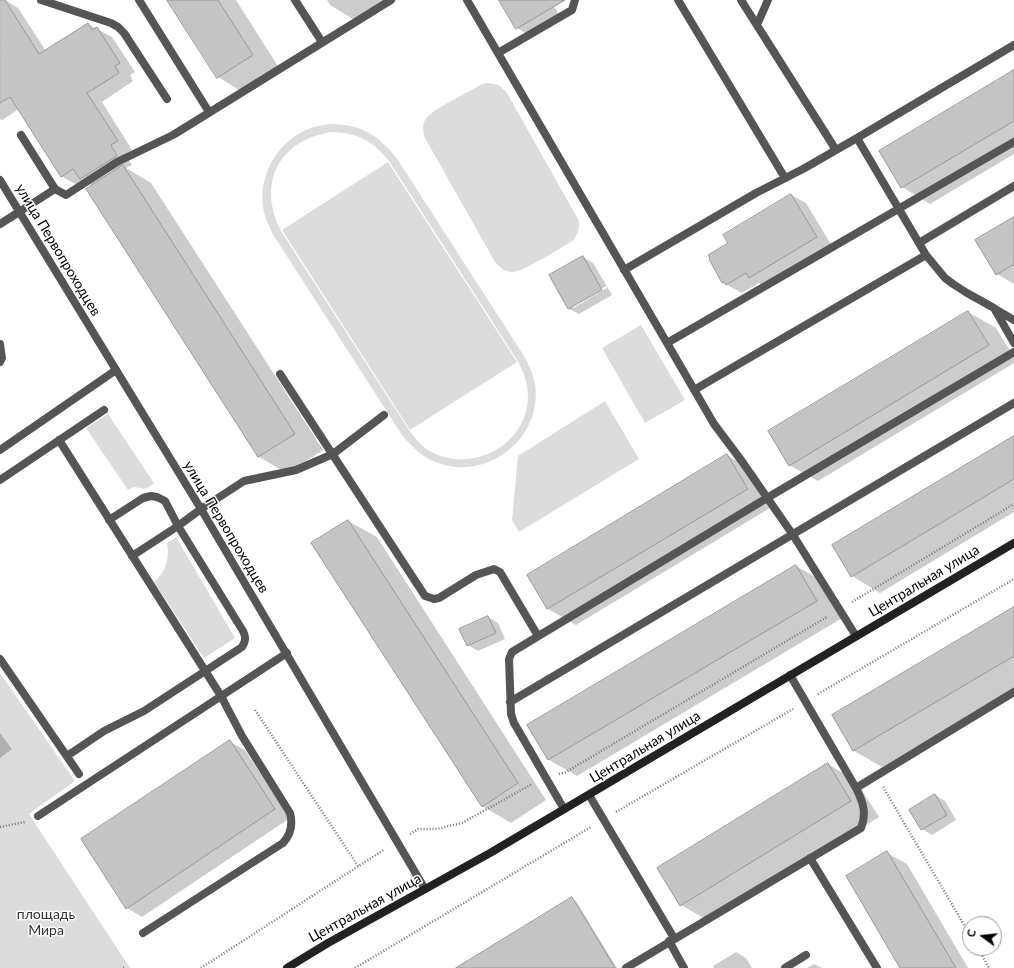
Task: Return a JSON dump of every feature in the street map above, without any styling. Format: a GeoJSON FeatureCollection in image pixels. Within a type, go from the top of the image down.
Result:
{"type":"FeatureCollection","features":[{"type":"Feature","properties":{"kind":"main road","name":"Центральная улица"},"geometry":{"type":"LineString","coordinates":[[287,968],[328,943],[564,810],[1014,543]]}},
{"type":"Feature","properties":{"kind":"street"},"geometry":{"type":"LineString","coordinates":[[41,0],[111,23],[118,27],[124,33],[167,99]]}},
{"type":"Feature","properties":{"kind":"street"},"geometry":{"type":"LineString","coordinates":[[139,0],[209,112]]}},
{"type":"Feature","properties":{"kind":"street"},"geometry":{"type":"LineString","coordinates":[[295,0],[322,42]]}},
{"type":"Feature","properties":{"kind":"street"},"geometry":{"type":"LineString","coordinates":[[21,135],[55,189],[66,195],[117,162],[173,134],[391,0]]}},
{"type":"Feature","properties":{"kind":"street"},"geometry":{"type":"LineString","coordinates":[[467,0],[714,424],[793,535],[856,636]]}},
{"type":"Feature","properties":{"kind":"street"},"geometry":{"type":"LineString","coordinates":[[498,53],[572,10],[575,0]]}},
{"type":"Feature","properties":{"kind":"street"},"geometry":{"type":"LineString","coordinates":[[678,0],[785,178]]}},
{"type":"Feature","properties":{"kind":"street"},"geometry":{"type":"LineString","coordinates":[[741,0],[836,150]]}},
{"type":"Feature","properties":{"kind":"street"},"geometry":{"type":"LineString","coordinates":[[757,25],[768,0]]}},
{"type":"Feature","properties":{"kind":"street"},"geometry":{"type":"LineString","coordinates":[[624,270],[756,193],[857,138],[1014,45]]}},
{"type":"Feature","properties":{"kind":"street"},"geometry":{"type":"LineString","coordinates":[[857,138],[926,255],[945,278],[967,293],[1014,320]]}},
{"type":"Feature","properties":{"kind":"street"},"geometry":{"type":"LineString","coordinates":[[667,343],[1014,142]]}},
{"type":"Feature","properties":{"kind":"street","name":"улица Первопроходцев"},"geometry":{"type":"LineString","coordinates":[[0,180],[201,509],[425,889]]}},
{"type":"Feature","properties":{"kind":"street"},"geometry":{"type":"LineString","coordinates":[[919,243],[1014,186]]}},
{"type":"Feature","properties":{"kind":"street"},"geometry":{"type":"LineString","coordinates":[[0,224],[55,189]]}},
{"type":"Feature","properties":{"kind":"street"},"geometry":{"type":"LineString","coordinates":[[694,390],[926,255]]}},
{"type":"Feature","properties":{"kind":"street"},"geometry":{"type":"LineString","coordinates":[[994,308],[1014,343]]}},
{"type":"Feature","properties":{"kind":"street"},"geometry":{"type":"LineString","coordinates":[[0,344],[2,358],[0,362]]}},
{"type":"Feature","properties":{"kind":"street"},"geometry":{"type":"LineString","coordinates":[[564,810],[514,723],[511,714],[509,659],[512,652],[767,498],[1014,352]]}},
{"type":"Feature","properties":{"kind":"street"},"geometry":{"type":"LineString","coordinates":[[0,450],[116,370]]}},
{"type":"Feature","properties":{"kind":"street"},"geometry":{"type":"LineString","coordinates":[[280,374],[425,596],[434,599],[439,598],[476,574],[494,569],[500,572],[538,636]]}},
{"type":"Feature","properties":{"kind":"street"},"geometry":{"type":"LineString","coordinates":[[510,702],[1014,403]]}},
{"type":"Feature","properties":{"kind":"street"},"geometry":{"type":"LineString","coordinates":[[0,480],[104,410]]}},
{"type":"Feature","properties":{"kind":"street"},"geometry":{"type":"LineString","coordinates":[[132,556],[244,481],[296,470],[333,454],[384,415]]}},
{"type":"Feature","properties":{"kind":"street"},"geometry":{"type":"LineString","coordinates":[[59,440],[221,696],[242,736],[290,813],[292,820],[291,829],[283,843],[143,933]]}},
{"type":"Feature","properties":{"kind":"street"},"geometry":{"type":"LineString","coordinates":[[67,756],[104,731],[144,711],[242,647],[246,642],[246,636],[178,526],[165,500],[157,496],[143,498],[109,520]]}},
{"type":"Feature","properties":{"kind":"street"},"geometry":{"type":"LineString","coordinates":[[38,816],[287,653]]}},
{"type":"Feature","properties":{"kind":"street"},"geometry":{"type":"LineString","coordinates":[[0,659],[79,774]]}},
{"type":"Feature","properties":{"kind":"street"},"geometry":{"type":"LineString","coordinates":[[626,968],[861,828],[865,811],[863,802],[790,675]]}},
{"type":"Feature","properties":{"kind":"street"},"geometry":{"type":"LineString","coordinates":[[856,788],[1014,692]]}},
{"type":"Feature","properties":{"kind":"street"},"geometry":{"type":"LineString","coordinates":[[589,795],[672,940],[684,968]]}},
{"type":"Feature","properties":{"kind":"street"},"geometry":{"type":"LineString","coordinates":[[810,858],[876,968]]}},
{"type":"Feature","properties":{"kind":"street"},"geometry":{"type":"LineString","coordinates":[[785,968],[806,955]]}},
{"type":"Feature","properties":{"kind":"path"},"geometry":{"type":"LineString","coordinates":[[201,968],[358,866],[418,829],[437,829],[462,823],[536,781],[566,772],[1014,504]]}},
{"type":"Feature","properties":{"kind":"path"},"geometry":{"type":"LineString","coordinates":[[255,710],[358,866]]}},
{"type":"Feature","properties":{"kind":"path"},"geometry":{"type":"LineString","coordinates":[[877,776],[962,921]]}},
{"type":"Feature","properties":{"kind":"path"},"geometry":{"type":"LineString","coordinates":[[0,827],[27,822],[38,816]]}},
{"type":"Feature","properties":{"kind":"path"},"geometry":{"type":"LineString","coordinates":[[354,968],[603,819]]}},
{"type":"Feature","properties":{"kind":"path"},"geometry":{"type":"LineString","coordinates":[[982,956],[989,968]]}},
{"type":"Feature","properties":{"kind":"green space"},"geometry":{"type":"Polygon","coordinates":[[[488,83],[499,85],[507,93],[579,221],[578,233],[571,242],[533,264],[513,272],[503,269],[495,262],[425,138],[423,131],[423,124],[425,120],[435,111],[482,84],[488,83]]]}},
{"type":"Feature","properties":{"kind":"green space"},"geometry":{"type":"Polygon","coordinates":[[[331,124],[351,126],[368,132],[382,142],[396,157],[528,363],[535,384],[535,404],[530,422],[521,437],[508,450],[493,460],[475,466],[457,467],[433,461],[418,452],[410,444],[402,435],[270,229],[264,211],[262,196],[266,174],[271,164],[284,145],[292,138],[316,126],[331,124]],[[332,132],[313,137],[298,144],[286,154],[277,167],[272,181],[271,197],[274,214],[281,231],[409,430],[420,443],[428,450],[444,457],[461,459],[477,457],[493,452],[506,443],[517,430],[525,415],[528,393],[522,369],[389,161],[371,143],[357,136],[332,132]]]}},
{"type":"Feature","properties":{"kind":"green space"},"geometry":{"type":"Polygon","coordinates":[[[388,162],[517,362],[410,430],[282,230],[388,162]]]}},
{"type":"Feature","properties":{"kind":"green space"},"geometry":{"type":"Polygon","coordinates":[[[641,325],[685,400],[645,423],[602,348],[641,325]]]}},
{"type":"Feature","properties":{"kind":"green space"},"geometry":{"type":"Polygon","coordinates":[[[605,401],[639,459],[519,532],[512,520],[518,456],[605,401]]]}},
{"type":"Feature","properties":{"kind":"green space"},"geometry":{"type":"Polygon","coordinates":[[[108,414],[154,483],[146,489],[134,487],[128,490],[86,428],[108,414]]]}},
{"type":"Feature","properties":{"kind":"green space"},"geometry":{"type":"Polygon","coordinates":[[[176,537],[235,638],[204,658],[154,582],[162,574],[166,564],[168,554],[167,543],[176,537]]]}},
{"type":"Feature","properties":{"kind":"green space","name":"площадь Мира"},"geometry":{"type":"Polygon","coordinates":[[[0,673],[75,781],[29,814],[130,968],[0,968],[0,673]]]}},
{"type":"Feature","properties":{"kind":"building"},"geometry":{"type":"Polygon","coordinates":[[[0,0],[5,0],[39,54],[88,23],[92,30],[97,27],[120,63],[115,66],[119,73],[87,93],[118,141],[111,145],[117,156],[80,179],[73,169],[61,177],[10,97],[0,103],[0,0]]]}},
{"type":"Feature","properties":{"kind":"building"},"geometry":{"type":"Polygon","coordinates":[[[167,0],[218,0],[253,55],[217,78],[167,0]]]}},
{"type":"Feature","properties":{"kind":"building"},"geometry":{"type":"Polygon","coordinates":[[[499,0],[565,0],[516,29],[499,0]]]}},
{"type":"Feature","properties":{"kind":"building"},"geometry":{"type":"Polygon","coordinates":[[[1014,70],[1014,121],[901,188],[879,151],[1014,70]]]}},
{"type":"Feature","properties":{"kind":"building"},"geometry":{"type":"Polygon","coordinates":[[[123,165],[295,434],[258,457],[86,189],[123,165]]]}},
{"type":"Feature","properties":{"kind":"building"},"geometry":{"type":"Polygon","coordinates":[[[791,194],[817,237],[749,278],[746,273],[726,285],[724,282],[722,283],[708,255],[728,243],[723,235],[791,194]]]}},
{"type":"Feature","properties":{"kind":"building"},"geometry":{"type":"Polygon","coordinates":[[[1014,217],[1014,264],[996,275],[975,240],[1014,217]]]}},
{"type":"Feature","properties":{"kind":"building"},"geometry":{"type":"Polygon","coordinates":[[[583,256],[602,290],[568,309],[549,275],[583,256]]]}},
{"type":"Feature","properties":{"kind":"building"},"geometry":{"type":"Polygon","coordinates":[[[968,311],[989,345],[789,466],[768,431],[968,311]]]}},
{"type":"Feature","properties":{"kind":"building"},"geometry":{"type":"Polygon","coordinates":[[[1014,436],[1014,479],[851,577],[832,545],[1014,436]]]}},
{"type":"Feature","properties":{"kind":"building"},"geometry":{"type":"Polygon","coordinates":[[[727,454],[748,489],[547,609],[527,575],[727,454]]]}},
{"type":"Feature","properties":{"kind":"building"},"geometry":{"type":"Polygon","coordinates":[[[348,520],[518,783],[482,807],[311,543],[348,520]]]}},
{"type":"Feature","properties":{"kind":"building"},"geometry":{"type":"Polygon","coordinates":[[[796,565],[817,601],[548,760],[527,725],[796,565]]]}},
{"type":"Feature","properties":{"kind":"building"},"geometry":{"type":"Polygon","coordinates":[[[1014,607],[1014,656],[853,751],[832,715],[1014,607]]]}},
{"type":"Feature","properties":{"kind":"building"},"geometry":{"type":"Polygon","coordinates":[[[488,616],[496,633],[467,646],[459,629],[488,616]]]}},
{"type":"Feature","properties":{"kind":"building"},"geometry":{"type":"Polygon","coordinates":[[[230,740],[275,809],[126,909],[81,839],[230,740]]]}},
{"type":"Feature","properties":{"kind":"building"},"geometry":{"type":"Polygon","coordinates":[[[828,763],[851,801],[680,906],[657,868],[828,763]]]}},
{"type":"Feature","properties":{"kind":"building"},"geometry":{"type":"Polygon","coordinates":[[[935,794],[947,815],[921,830],[909,810],[935,794]]]}},
{"type":"Feature","properties":{"kind":"building"},"geometry":{"type":"Polygon","coordinates":[[[887,851],[956,968],[900,968],[846,876],[887,851]]]}},
{"type":"Feature","properties":{"kind":"building"},"geometry":{"type":"Polygon","coordinates":[[[572,897],[615,968],[456,968],[572,897]]]}}]}
